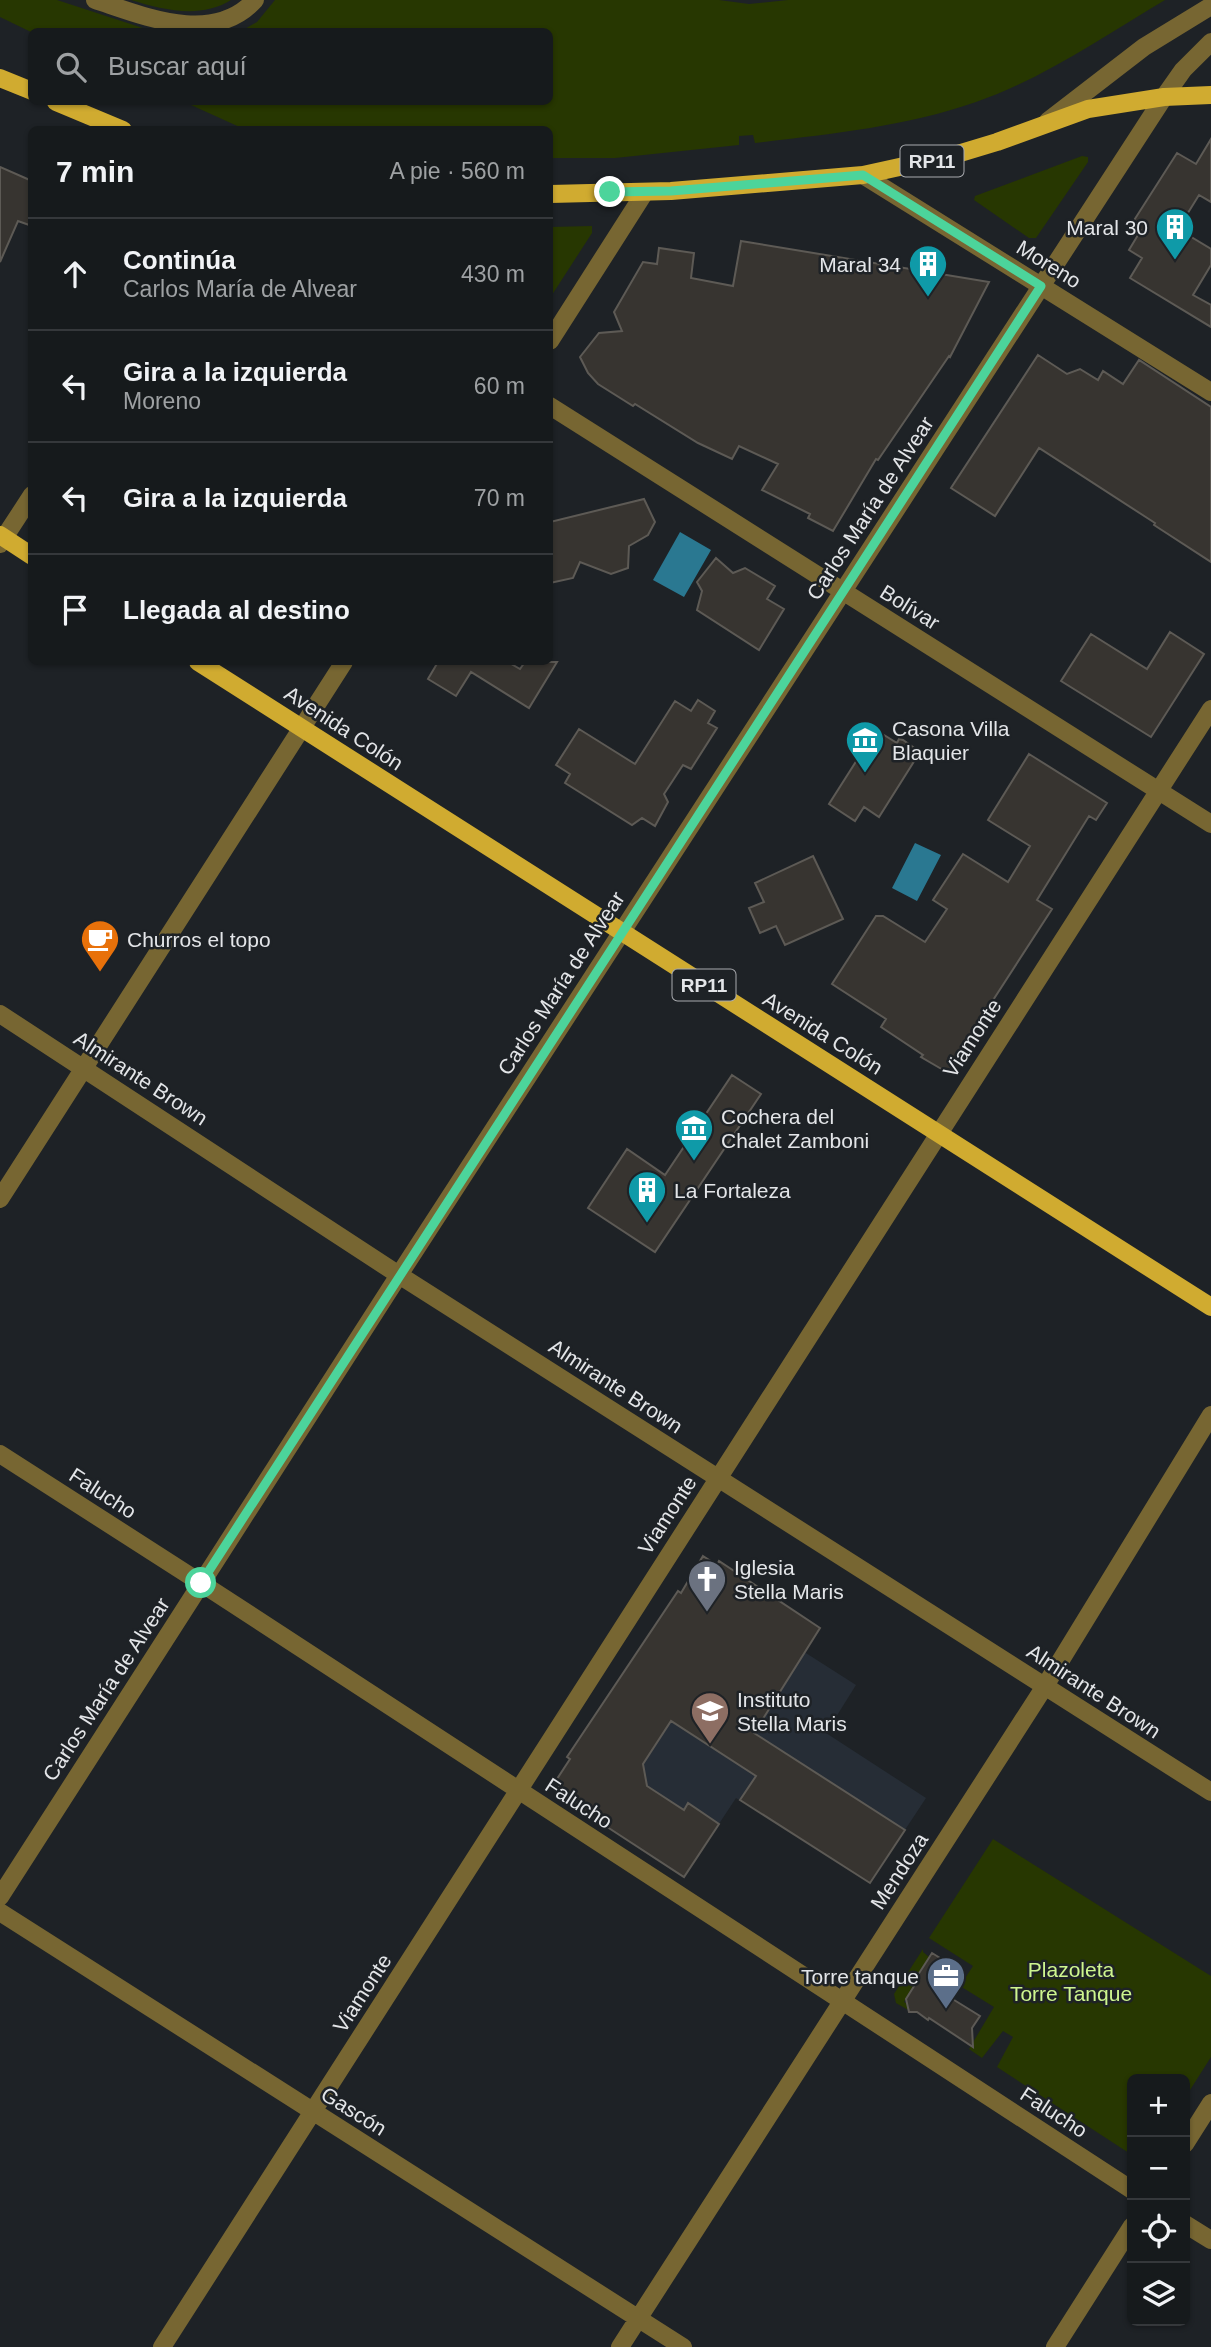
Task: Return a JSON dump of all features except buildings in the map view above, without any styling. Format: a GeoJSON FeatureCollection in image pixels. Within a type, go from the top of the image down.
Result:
{"type":"FeatureCollection","features":[{"type":"Feature","properties":{"kind":"main road"},"geometry":{"type":"LineString","coordinates":[[0,78],[28,90]]}},
{"type":"Feature","properties":{"kind":"main road","name":"RP11"},"geometry":{"type":"LineString","coordinates":[[553,194],[645,192],[863,175],[954,155],[1088,109],[1164,97],[1211,95]]}},
{"type":"Feature","properties":{"kind":"main road"},"geometry":{"type":"LineString","coordinates":[[63,105],[114,126]]}},
{"type":"Feature","properties":{"kind":"main road"},"geometry":{"type":"LineString","coordinates":[[1,539],[28,554]]}},
{"type":"Feature","properties":{"kind":"main road","name":"Avenida Colón"},"geometry":{"type":"LineString","coordinates":[[203,665],[1211,1307]]}},
{"type":"Feature","properties":{"kind":"street"},"geometry":{"type":"LineString","coordinates":[[95,0],[162,21],[189,24],[227,20],[255,0]]}},
{"type":"Feature","properties":{"kind":"street"},"geometry":{"type":"LineString","coordinates":[[1045,123],[1143,47],[1211,6]]}},
{"type":"Feature","properties":{"kind":"street","name":"Carlos María de Alvear"},"geometry":{"type":"LineString","coordinates":[[0,1897],[399,1275],[1164,97],[1183,70],[1211,42]]}},
{"type":"Feature","properties":{"kind":"street","name":"Moreno"},"geometry":{"type":"LineString","coordinates":[[863,175],[1211,392]]}},
{"type":"Feature","properties":{"kind":"street"},"geometry":{"type":"LineString","coordinates":[[553,336],[645,192]]}},
{"type":"Feature","properties":{"kind":"street","name":"Bolívar"},"geometry":{"type":"LineString","coordinates":[[553,408],[1211,824]]}},
{"type":"Feature","properties":{"kind":"street"},"geometry":{"type":"LineString","coordinates":[[1,539],[28,501]]}},
{"type":"Feature","properties":{"kind":"street"},"geometry":{"type":"LineString","coordinates":[[0,1199],[342,665]]}},
{"type":"Feature","properties":{"kind":"street","name":"Viamonte"},"geometry":{"type":"LineString","coordinates":[[162,2347],[1211,709]]}},
{"type":"Feature","properties":{"kind":"street","name":"Almirante Brown"},"geometry":{"type":"LineString","coordinates":[[0,1014],[399,1275],[1211,1793]]}},
{"type":"Feature","properties":{"kind":"street","name":"Mendoza"},"geometry":{"type":"LineString","coordinates":[[620,2347],[1045,1686],[1211,1415]]}},
{"type":"Feature","properties":{"kind":"street","name":"Falucho"},"geometry":{"type":"LineString","coordinates":[[0,1454],[1127,2187]]}},
{"type":"Feature","properties":{"kind":"street","name":"Gascón"},"geometry":{"type":"LineString","coordinates":[[0,1912],[683,2347]]}},
{"type":"Feature","properties":{"kind":"street"},"geometry":{"type":"LineString","coordinates":[[1189,2137],[1211,2103]]}},
{"type":"Feature","properties":{"kind":"street"},"geometry":{"type":"LineString","coordinates":[[1190,2227],[1211,2240]]}},
{"type":"Feature","properties":{"kind":"street"},"geometry":{"type":"LineString","coordinates":[[1055,2347],[1127,2234]]}},
{"type":"Feature","properties":{"kind":"shaded area","name":"Instituto Stella Maris"},"geometry":{"type":"Polygon","coordinates":[[[751,1618],[856,1685],[826,1733],[926,1798],[870,1883],[736,1798],[684,1877],[575,1806],[576,1802],[561,1792],[557,1779],[570,1760],[567,1757],[628,1666],[751,1618]]]}},
{"type":"Feature","properties":{"kind":"green space"},"geometry":{"type":"Polygon","coordinates":[[[0,0],[57,0],[143,28],[28,28],[28,31],[0,17],[0,0]]]}},
{"type":"Feature","properties":{"kind":"green space"},"geometry":{"type":"Polygon","coordinates":[[[131,0],[231,0],[207,9],[182,11],[131,0]]]}},
{"type":"Feature","properties":{"kind":"green space"},"geometry":{"type":"Polygon","coordinates":[[[275,0],[719,0],[749,4],[788,0],[1165,0],[1073,56],[1025,81],[949,111],[867,128],[811,136],[755,143],[753,135],[739,136],[739,145],[615,158],[553,158],[553,126],[237,126],[191,105],[553,105],[553,28],[246,28],[257,22],[275,0]]]}},
{"type":"Feature","properties":{"kind":"green space"},"geometry":{"type":"Polygon","coordinates":[[[1082,156],[1088,157],[1088,162],[1036,238],[1029,238],[974,200],[975,196],[1082,156]]]}},
{"type":"Feature","properties":{"kind":"green space"},"geometry":{"type":"Polygon","coordinates":[[[592,226],[592,233],[553,293],[553,227],[592,226]]]}},
{"type":"Feature","properties":{"kind":"green space","name":"Plazoleta Torre Tanque"},"geometry":{"type":"Polygon","coordinates":[[[993,1839],[1211,1976],[1211,2057],[1190,2090],[1190,2074],[1127,2074],[1127,2152],[997,2067],[1013,2037],[1003,2031],[982,2058],[969,2049],[994,2007],[960,1986],[973,1966],[929,1938],[993,1839]]]}},
{"type":"Feature","properties":{"kind":"green space"},"geometry":{"type":"Polygon","coordinates":[[[923,1949],[929,1957],[904,2002],[909,2005],[910,2011],[896,2003],[894,1994],[923,1949]]]}},
{"type":"Feature","properties":{"kind":"water"},"geometry":{"type":"Polygon","coordinates":[[[680,532],[711,550],[684,597],[653,580],[680,532]]]}},
{"type":"Feature","properties":{"kind":"water"},"geometry":{"type":"Polygon","coordinates":[[[915,843],[941,855],[917,901],[892,888],[915,843]]]}},
{"type":"Feature","properties":{"kind":"place","name":"Maral 30"},"geometry":{"type":"Point","coordinates":[1175,261]}},
{"type":"Feature","properties":{"kind":"place","name":"Maral 34"},"geometry":{"type":"Point","coordinates":[928,298]}},
{"type":"Feature","properties":{"kind":"place","name":"Casona Villa Blaquier"},"geometry":{"type":"Point","coordinates":[865,774]}},
{"type":"Feature","properties":{"kind":"place","name":"Churros el topo"},"geometry":{"type":"Point","coordinates":[100,973]}},
{"type":"Feature","properties":{"kind":"place","name":"Cochera del Chalet Zamboni"},"geometry":{"type":"Point","coordinates":[694,1162]}},
{"type":"Feature","properties":{"kind":"place","name":"La Fortaleza"},"geometry":{"type":"Point","coordinates":[647,1224]}},
{"type":"Feature","properties":{"kind":"place","name":"Iglesia Stella Maris"},"geometry":{"type":"Point","coordinates":[707,1613]}},
{"type":"Feature","properties":{"kind":"place","name":"Instituto Stella Maris"},"geometry":{"type":"Point","coordinates":[710,1745]}},
{"type":"Feature","properties":{"kind":"place","name":"Torre tanque"},"geometry":{"type":"Point","coordinates":[946,2010]}},
{"type":"Feature","properties":{"kind":"route"},"geometry":{"type":"LineString","coordinates":[[201,1583],[1041,286],[863,175],[671,191],[610,192]]}}]}
